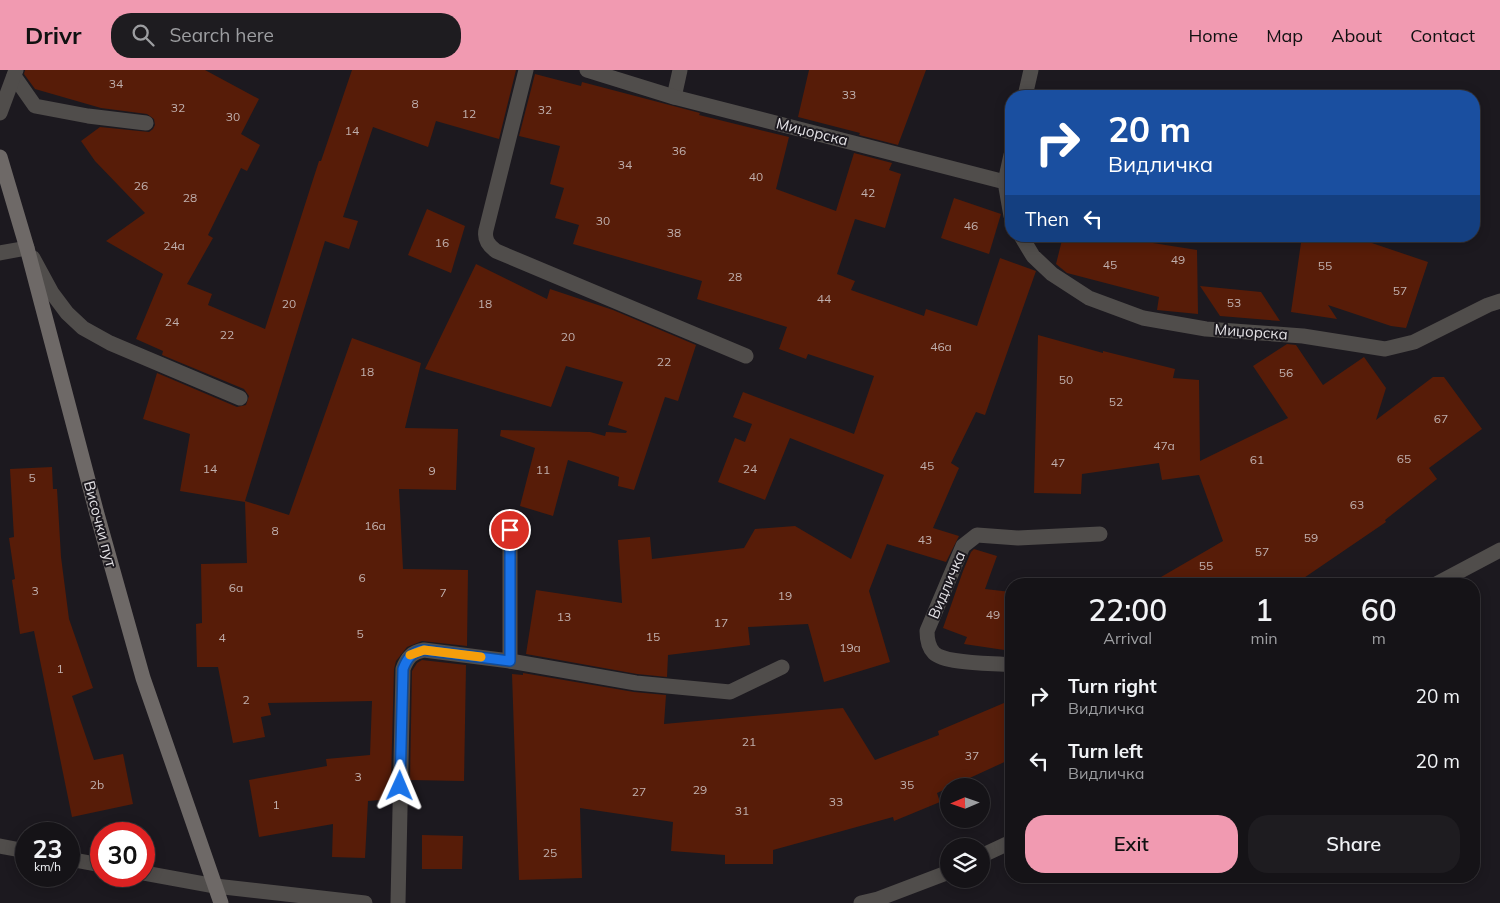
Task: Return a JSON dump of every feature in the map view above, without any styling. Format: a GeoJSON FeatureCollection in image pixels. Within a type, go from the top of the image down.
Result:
{"type":"FeatureCollection","features":[{"type":"Feature","properties":{"kind":"main road","name":"Височки пут"},"geometry":{"type":"LineString","coordinates":[[0,157],[27,248],[97,514],[143,678],[221,903]]}},
{"type":"Feature","properties":{"kind":"street"},"geometry":{"type":"LineString","coordinates":[[526,70],[486,230],[485,235],[490,247],[746,356]]}},
{"type":"Feature","properties":{"kind":"street","name":"Миџорска"},"geometry":{"type":"LineString","coordinates":[[587,70],[674,97],[1005,182]]}},
{"type":"Feature","properties":{"kind":"street"},"geometry":{"type":"LineString","coordinates":[[674,97],[680,70]]}},
{"type":"Feature","properties":{"kind":"street"},"geometry":{"type":"LineString","coordinates":[[1026,90],[1031,70]]}},
{"type":"Feature","properties":{"kind":"street"},"geometry":{"type":"LineString","coordinates":[[0,113],[15,73]]}},
{"type":"Feature","properties":{"kind":"street"},"geometry":{"type":"LineString","coordinates":[[15,73],[35,106],[88,116],[146,123]]}},
{"type":"Feature","properties":{"kind":"street","name":"Миџорска"},"geometry":{"type":"LineString","coordinates":[[1025,242],[1033,256],[1052,274],[1089,298],[1143,318],[1206,329],[1303,336],[1384,349],[1414,342],[1473,312],[1500,301]]}},
{"type":"Feature","properties":{"kind":"street"},"geometry":{"type":"LineString","coordinates":[[0,253],[27,248],[52,293],[67,313],[83,328],[110,343],[150,361],[240,398]]}},
{"type":"Feature","properties":{"kind":"street"},"geometry":{"type":"LineString","coordinates":[[510,530],[510,661]]}},
{"type":"Feature","properties":{"kind":"street","name":"Видличка"},"geometry":{"type":"LineString","coordinates":[[1005,664],[948,660],[934,653],[929,646],[927,632],[963,546],[977,535],[1018,538],[1100,534]]}},
{"type":"Feature","properties":{"kind":"street"},"geometry":{"type":"LineString","coordinates":[[1447,578],[1500,550]]}},
{"type":"Feature","properties":{"kind":"street"},"geometry":{"type":"LineString","coordinates":[[398,903],[403,669],[405,661],[410,655],[424,650],[510,661],[636,683],[730,692],[782,667]]}},
{"type":"Feature","properties":{"kind":"street"},"geometry":{"type":"LineString","coordinates":[[990,852],[1005,845]]}},
{"type":"Feature","properties":{"kind":"street"},"geometry":{"type":"LineString","coordinates":[[0,846],[15,849]]}},
{"type":"Feature","properties":{"kind":"street"},"geometry":{"type":"LineString","coordinates":[[155,875],[215,886],[366,903]]}},
{"type":"Feature","properties":{"kind":"street"},"geometry":{"type":"LineString","coordinates":[[861,903],[940,875]]}},
{"type":"Feature","properties":{"kind":"building"},"geometry":{"type":"Polygon","coordinates":[[[25,70],[205,70],[259,99],[241,134],[260,145],[247,171],[241,168],[208,235],[213,238],[187,284],[212,294],[208,305],[265,329],[319,161],[321,161],[352,70],[516,70],[499,139],[436,121],[428,147],[373,127],[343,217],[358,221],[349,249],[325,241],[245,501],[289,515],[352,338],[421,363],[405,428],[458,429],[456,490],[399,489],[403,569],[468,570],[467,646],[422,641],[407,647],[396,661],[394,669],[391,780],[389,780],[390,799],[368,801],[365,858],[332,857],[333,824],[259,837],[249,780],[327,766],[326,759],[370,755],[372,701],[268,703],[271,715],[261,717],[265,737],[233,743],[218,667],[197,667],[196,624],[202,623],[201,564],[247,563],[245,502],[180,491],[190,434],[143,419],[157,373],[237,407],[246,405],[249,396],[244,389],[162,355],[163,351],[136,339],[163,274],[106,241],[145,213],[95,161],[81,141],[100,127],[149,132],[155,125],[154,119],[147,114],[101,108],[35,89],[24,74],[25,70]]]}},
{"type":"Feature","properties":{"kind":"building"},"geometry":{"type":"Polygon","coordinates":[[[809,70],[926,70],[898,145],[798,117],[809,70]]]}},
{"type":"Feature","properties":{"kind":"building"},"geometry":{"type":"Polygon","coordinates":[[[535,74],[581,86],[582,82],[700,113],[699,115],[789,137],[776,189],[836,211],[854,153],[892,163],[889,170],[901,174],[885,228],[855,219],[837,274],[855,281],[851,290],[924,316],[926,309],[977,326],[1000,258],[1036,271],[985,415],[976,412],[951,463],[959,468],[933,528],[959,536],[946,562],[887,544],[869,591],[890,662],[824,682],[808,624],[748,627],[750,645],[668,655],[667,677],[637,674],[526,654],[536,590],[622,603],[618,540],[650,537],[652,559],[744,548],[755,529],[795,526],[851,559],[884,475],[790,438],[765,500],[718,482],[735,438],[745,442],[752,424],[733,417],[743,392],[854,434],[874,376],[808,354],[806,359],[779,349],[787,327],[697,299],[702,281],[573,244],[579,225],[555,218],[564,188],[550,184],[560,146],[519,136],[535,74]]]}},
{"type":"Feature","properties":{"kind":"building"},"geometry":{"type":"Polygon","coordinates":[[[954,198],[1001,214],[989,254],[941,238],[954,198]]]}},
{"type":"Feature","properties":{"kind":"building"},"geometry":{"type":"Polygon","coordinates":[[[427,209],[465,226],[451,273],[408,255],[427,209]]]}},
{"type":"Feature","properties":{"kind":"building"},"geometry":{"type":"Polygon","coordinates":[[[1062,242],[1147,242],[1197,250],[1198,314],[1157,310],[1159,297],[1067,273],[1056,264],[1062,242]]]}},
{"type":"Feature","properties":{"kind":"building"},"geometry":{"type":"Polygon","coordinates":[[[1301,242],[1369,242],[1428,262],[1406,328],[1391,326],[1328,305],[1337,319],[1291,312],[1301,242]]]}},
{"type":"Feature","properties":{"kind":"building"},"geometry":{"type":"Polygon","coordinates":[[[476,264],[547,299],[550,289],[613,310],[696,345],[678,401],[665,397],[634,490],[618,486],[619,477],[568,460],[553,516],[520,506],[535,448],[500,436],[501,430],[590,432],[605,436],[606,432],[626,433],[627,431],[608,425],[623,382],[566,366],[551,407],[425,369],[476,264]]]}},
{"type":"Feature","properties":{"kind":"building"},"geometry":{"type":"Polygon","coordinates":[[[1200,286],[1261,292],[1280,321],[1220,316],[1200,286]]]}},
{"type":"Feature","properties":{"kind":"building"},"geometry":{"type":"Polygon","coordinates":[[[1038,335],[1103,353],[1103,351],[1175,369],[1173,378],[1199,380],[1200,461],[1288,418],[1253,366],[1287,344],[1296,345],[1323,385],[1364,357],[1386,388],[1376,420],[1433,377],[1444,377],[1482,429],[1429,468],[1437,479],[1385,520],[1386,522],[1304,578],[1159,578],[1223,541],[1199,475],[1162,480],[1159,463],[1082,474],[1081,494],[1034,493],[1038,335]]]}},
{"type":"Feature","properties":{"kind":"building"},"geometry":{"type":"Polygon","coordinates":[[[52,467],[53,489],[57,489],[61,557],[69,619],[93,688],[72,696],[94,760],[123,754],[133,804],[72,817],[34,631],[20,634],[12,580],[15,579],[9,538],[14,537],[10,469],[52,467]]]}},
{"type":"Feature","properties":{"kind":"building"},"geometry":{"type":"Polygon","coordinates":[[[974,549],[997,556],[985,589],[1005,591],[1005,650],[964,644],[967,637],[943,628],[971,552],[974,549]]]}},
{"type":"Feature","properties":{"kind":"building"},"geometry":{"type":"Polygon","coordinates":[[[422,660],[466,665],[464,781],[410,780],[412,671],[417,663],[422,660]]]}},
{"type":"Feature","properties":{"kind":"building"},"geometry":{"type":"Polygon","coordinates":[[[523,673],[634,692],[666,695],[664,724],[843,708],[875,760],[939,735],[938,731],[1005,703],[1005,762],[970,778],[940,778],[940,792],[937,793],[940,802],[894,821],[893,817],[773,850],[773,864],[725,864],[725,855],[671,851],[673,822],[580,808],[582,878],[519,880],[512,674],[523,675],[523,673]]]}},
{"type":"Feature","properties":{"kind":"building"},"geometry":{"type":"Polygon","coordinates":[[[422,835],[463,836],[462,869],[422,869],[422,835]]]}},
{"type":"Feature","properties":{"kind":"slow traffic"},"geometry":{"type":"LineString","coordinates":[[410,655],[416,651],[424,650],[481,657]]}},
{"type":"Feature","properties":{"kind":"route"},"geometry":{"type":"LineString","coordinates":[[400,786],[403,669],[405,661],[410,655],[416,651],[424,650],[510,661],[510,530]]}}]}
